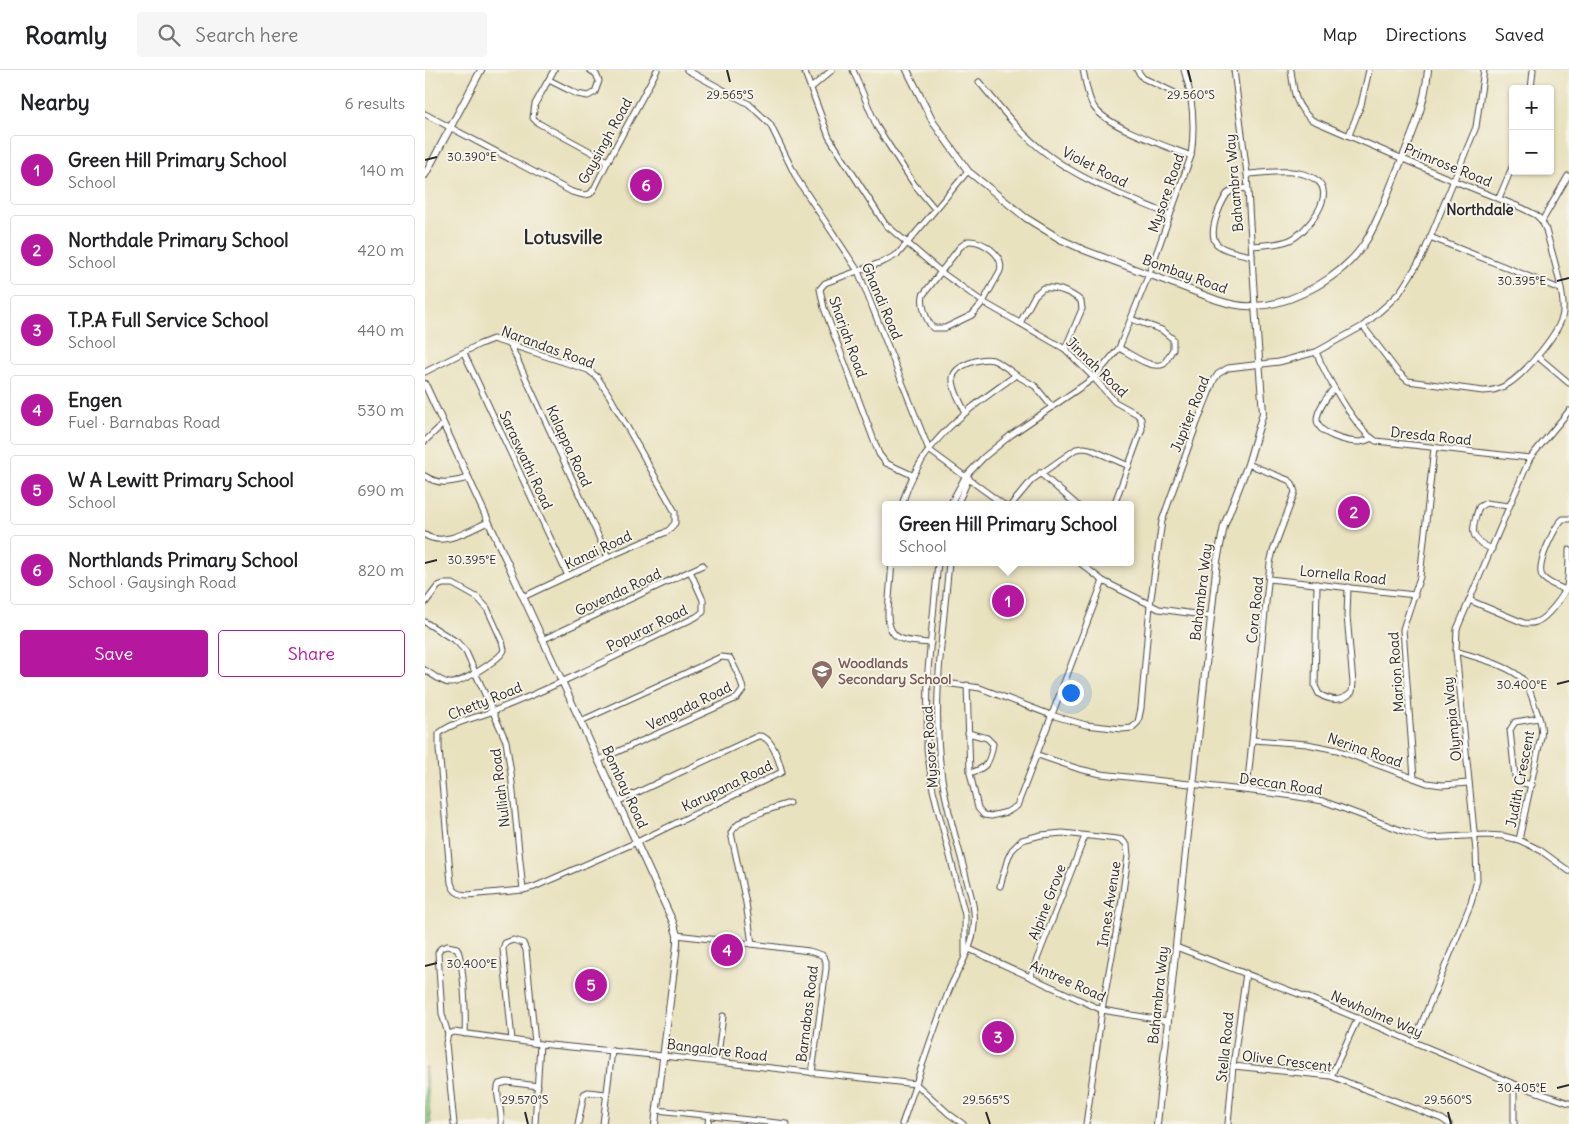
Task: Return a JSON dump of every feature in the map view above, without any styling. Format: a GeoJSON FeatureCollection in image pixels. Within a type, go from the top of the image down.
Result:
{"type":"FeatureCollection","features":[{"type":"Feature","properties":{"kind":"street"},"geometry":{"type":"LineString","coordinates":[[425,176],[481,70]]}},
{"type":"Feature","properties":{"kind":"street"},"geometry":{"type":"LineString","coordinates":[[554,70],[533,109],[532,114],[535,120],[607,161]]}},
{"type":"Feature","properties":{"kind":"street"},"geometry":{"type":"LineString","coordinates":[[549,80],[577,94],[588,96],[595,92],[599,85],[598,78],[590,70]]}},
{"type":"Feature","properties":{"kind":"street","name":"Gaysingh Road"},"geometry":{"type":"LineString","coordinates":[[425,114],[579,195],[586,195],[594,189],[607,161],[657,70]]}},
{"type":"Feature","properties":{"kind":"street","name":"Ghandi Road"},"geometry":{"type":"LineString","coordinates":[[687,70],[755,108],[778,138],[797,179],[859,271],[929,450]]}},
{"type":"Feature","properties":{"kind":"street","name":"Jinnah Road"},"geometry":{"type":"LineString","coordinates":[[804,70],[829,137],[885,224],[941,272],[983,302],[1065,349],[1115,402],[1137,414],[1141,419],[1142,429],[1116,501]]}},
{"type":"Feature","properties":{"kind":"street"},"geometry":{"type":"LineString","coordinates":[[811,88],[832,70]]}},
{"type":"Feature","properties":{"kind":"street"},"geometry":{"type":"LineString","coordinates":[[853,70],[877,127],[918,190],[935,209]]}},
{"type":"Feature","properties":{"kind":"street","name":"Bombay Road"},"geometry":{"type":"LineString","coordinates":[[907,70],[933,122],[968,171],[1026,218],[1060,239],[1084,250],[1217,300],[1255,306],[1283,301],[1303,293],[1327,279],[1351,259],[1366,242],[1422,106],[1428,70]]}},
{"type":"Feature","properties":{"kind":"street"},"geometry":{"type":"LineString","coordinates":[[1083,70],[1093,105],[1102,116],[1144,137],[1191,156]]}},
{"type":"Feature","properties":{"kind":"street"},"geometry":{"type":"LineString","coordinates":[[1137,70],[1143,78],[1175,93]]}},
{"type":"Feature","properties":{"kind":"street","name":"Mysore Road"},"geometry":{"type":"LineString","coordinates":[[953,501],[971,472],[984,457],[1094,378],[1119,348],[1189,166],[1194,137],[1191,95],[1184,70]]}},
{"type":"Feature","properties":{"kind":"street","name":"Bahambra Way"},"geometry":{"type":"LineString","coordinates":[[1157,1124],[1210,616],[1222,534],[1229,510],[1248,464],[1263,413],[1247,174],[1234,70]]}},
{"type":"Feature","properties":{"kind":"street","name":"Primrose Road"},"geometry":{"type":"LineString","coordinates":[[1291,70],[1295,97],[1300,109],[1312,120],[1499,198],[1530,212],[1542,221]]}},
{"type":"Feature","properties":{"kind":"street"},"geometry":{"type":"LineString","coordinates":[[1349,135],[1361,105],[1369,70]]}},
{"type":"Feature","properties":{"kind":"street","name":"Jupiter Road"},"geometry":{"type":"LineString","coordinates":[[1051,715],[1086,725],[1122,729],[1135,726],[1138,722],[1141,708],[1150,605],[1162,521],[1214,380],[1218,374],[1228,368],[1279,362],[1316,352],[1363,326],[1400,292],[1422,257],[1452,180],[1476,127],[1484,70]]}},
{"type":"Feature","properties":{"kind":"street"},"geometry":{"type":"LineString","coordinates":[[1531,85],[1533,70]]}},
{"type":"Feature","properties":{"kind":"street","name":"Violet Road"},"geometry":{"type":"LineString","coordinates":[[979,82],[1019,128],[1045,153],[1059,163],[1085,178],[1170,215]]}},
{"type":"Feature","properties":{"kind":"street","name":"Sharjah Road"},"geometry":{"type":"LineString","coordinates":[[913,475],[885,463],[879,454],[821,300],[820,289],[825,283],[893,258],[908,244],[968,171]]}},
{"type":"Feature","properties":{"kind":"street"},"geometry":{"type":"LineString","coordinates":[[1247,174],[1287,172],[1305,175],[1318,181],[1324,192],[1321,206],[1299,235],[1291,240],[1274,244],[1252,246]]}},
{"type":"Feature","properties":{"kind":"street"},"geometry":{"type":"LineString","coordinates":[[1499,198],[1509,174]]}},
{"type":"Feature","properties":{"kind":"street"},"geometry":{"type":"LineString","coordinates":[[1363,326],[1398,372],[1408,380],[1464,389],[1491,391],[1507,385],[1537,356],[1563,318],[1563,301],[1550,244],[1542,221],[1568,176]]}},
{"type":"Feature","properties":{"kind":"street"},"geometry":{"type":"LineString","coordinates":[[1247,188],[1233,190],[1227,194],[1213,232],[1214,239],[1219,246],[1252,256]]}},
{"type":"Feature","properties":{"kind":"street"},"geometry":{"type":"LineString","coordinates":[[1431,237],[1560,289]]}},
{"type":"Feature","properties":{"kind":"street"},"geometry":{"type":"LineString","coordinates":[[968,241],[979,243],[1000,259],[1001,266],[983,302],[968,318],[945,328],[933,328],[929,322],[923,299],[925,290],[960,247],[968,241]]}},
{"type":"Feature","properties":{"kind":"street"},"geometry":{"type":"LineString","coordinates":[[1020,323],[1035,295],[1043,288],[1051,287],[1073,296],[1081,301],[1083,309],[1065,349]]}},
{"type":"Feature","properties":{"kind":"street"},"geometry":{"type":"LineString","coordinates":[[1119,348],[1157,366],[1164,364],[1173,349],[1173,339],[1171,336],[1162,330],[1131,319]]}},
{"type":"Feature","properties":{"kind":"street","name":"Narandas Road"},"geometry":{"type":"LineString","coordinates":[[425,372],[493,339],[588,370],[597,377],[609,396],[675,512],[676,519]]}},
{"type":"Feature","properties":{"kind":"street","name":"Kalappa Road"},"geometry":{"type":"LineString","coordinates":[[510,344],[608,557]]}},
{"type":"Feature","properties":{"kind":"street","name":"Dresda Road"},"geometry":{"type":"LineString","coordinates":[[1316,352],[1324,372],[1334,388],[1364,430],[1372,438],[1380,442],[1530,458]]}},
{"type":"Feature","properties":{"kind":"street","name":"Saraswathi Road"},"geometry":{"type":"LineString","coordinates":[[464,353],[568,576]]}},
{"type":"Feature","properties":{"kind":"street"},"geometry":{"type":"LineString","coordinates":[[1537,356],[1569,384]]}},
{"type":"Feature","properties":{"kind":"street"},"geometry":{"type":"LineString","coordinates":[[965,412],[953,380],[954,373],[957,369],[988,359],[997,362],[1035,386],[1052,407]]}},
{"type":"Feature","properties":{"kind":"street"},"geometry":{"type":"LineString","coordinates":[[903,501],[913,475],[929,450],[965,412],[1016,375]]}},
{"type":"Feature","properties":{"kind":"street","name":"Bombay Road"},"geometry":{"type":"LineString","coordinates":[[425,384],[561,682],[619,801],[671,916],[677,936],[655,1124]]}},
{"type":"Feature","properties":{"kind":"street"},"geometry":{"type":"LineString","coordinates":[[1334,388],[1317,416],[1320,427],[1342,440],[1361,442],[1372,438]]}},
{"type":"Feature","properties":{"kind":"street","name":"Olympia Way"},"geometry":{"type":"LineString","coordinates":[[1414,1042],[1475,889],[1477,866],[1475,835],[1456,651],[1457,629],[1530,458],[1569,411]]}},
{"type":"Feature","properties":{"kind":"street"},"geometry":{"type":"LineString","coordinates":[[425,441],[443,424]]}},
{"type":"Feature","properties":{"kind":"street"},"geometry":{"type":"LineString","coordinates":[[1014,501],[1032,480],[1070,452],[1081,448],[1091,449],[1129,466]]}},
{"type":"Feature","properties":{"kind":"street","name":"Marion Road"},"geometry":{"type":"LineString","coordinates":[[1414,778],[1403,642],[1404,624],[1420,577],[1434,448]]}},
{"type":"Feature","properties":{"kind":"street"},"geometry":{"type":"LineString","coordinates":[[929,450],[999,501]]}},
{"type":"Feature","properties":{"kind":"street","name":"Cora Road"},"geometry":{"type":"LineString","coordinates":[[1247,790],[1273,551],[1293,500],[1294,488],[1288,480],[1248,464]]}},
{"type":"Feature","properties":{"kind":"street"},"geometry":{"type":"LineString","coordinates":[[1041,474],[1072,501]]}},
{"type":"Feature","properties":{"kind":"street"},"geometry":{"type":"LineString","coordinates":[[425,476],[444,484],[469,478]]}},
{"type":"Feature","properties":{"kind":"street"},"geometry":{"type":"LineString","coordinates":[[958,501],[967,478]]}},
{"type":"Feature","properties":{"kind":"street"},"geometry":{"type":"LineString","coordinates":[[1492,549],[1479,543],[1475,536],[1477,511],[1481,505],[1486,503],[1509,506]]}},
{"type":"Feature","properties":{"kind":"street","name":"Kanai Road"},"geometry":{"type":"LineString","coordinates":[[523,597],[664,533],[673,526],[676,519]]}},
{"type":"Feature","properties":{"kind":"street"},"geometry":{"type":"LineString","coordinates":[[1565,590],[1545,579],[1542,576],[1541,567],[1543,556],[1559,523],[1563,519],[1569,519]]}},
{"type":"Feature","properties":{"kind":"street"},"geometry":{"type":"LineString","coordinates":[[425,535],[443,540],[488,522]]}},
{"type":"Feature","properties":{"kind":"street"},"geometry":{"type":"LineString","coordinates":[[1469,600],[1524,623],[1535,623],[1545,616],[1565,590],[1569,580],[1569,550]]}},
{"type":"Feature","properties":{"kind":"street","name":"Govenda Road"},"geometry":{"type":"LineString","coordinates":[[542,640],[703,565]]}},
{"type":"Feature","properties":{"kind":"street"},"geometry":{"type":"LineString","coordinates":[[892,566],[888,611],[889,624],[897,638],[931,643]]}},
{"type":"Feature","properties":{"kind":"street","name":"Mysore Road"},"geometry":{"type":"LineString","coordinates":[[938,566],[926,701],[929,767],[933,790],[965,915],[967,949]]}},
{"type":"Feature","properties":{"kind":"street","name":"Mysore Road"},"geometry":{"type":"LineString","coordinates":[[949,566],[939,682],[938,729],[942,777],[975,917],[967,949]]}},
{"type":"Feature","properties":{"kind":"street"},"geometry":{"type":"LineString","coordinates":[[1084,566],[1103,581],[1150,605],[1171,612],[1210,616]]}},
{"type":"Feature","properties":{"kind":"street","name":"Popurar Road"},"geometry":{"type":"LineString","coordinates":[[561,682],[701,614],[704,608],[703,600],[690,571]]}},
{"type":"Feature","properties":{"kind":"street","name":"Lornella Road"},"geometry":{"type":"LineString","coordinates":[[1269,579],[1415,595]]}},
{"type":"Feature","properties":{"kind":"street"},"geometry":{"type":"LineString","coordinates":[[967,685],[970,773],[980,812],[987,816],[997,815],[1013,810],[1017,806],[1103,581]]}},
{"type":"Feature","properties":{"kind":"street"},"geometry":{"type":"LineString","coordinates":[[425,603],[439,586],[448,583],[478,598],[487,608],[504,650],[499,657],[459,681],[450,683],[425,670]]}},
{"type":"Feature","properties":{"kind":"street"},"geometry":{"type":"LineString","coordinates":[[1317,584],[1315,686],[1319,694],[1335,700],[1346,697],[1352,692],[1353,683],[1347,616],[1348,587]]}},
{"type":"Feature","properties":{"kind":"street","name":"Nulliah Road"},"geometry":{"type":"LineString","coordinates":[[425,622],[451,638],[466,652],[506,741],[509,752],[523,890]]}},
{"type":"Feature","properties":{"kind":"street","name":"Judith Crescent"},"geometry":{"type":"LineString","coordinates":[[1456,651],[1507,669],[1518,675],[1525,681],[1539,718],[1542,729],[1541,737],[1519,840]]}},
{"type":"Feature","properties":{"kind":"street","name":"Vengada Road"},"geometry":{"type":"LineString","coordinates":[[581,721],[721,657],[730,658],[734,665],[743,686],[743,690],[737,698],[599,760]]}},
{"type":"Feature","properties":{"kind":"street","name":"Chetty Road"},"geometry":{"type":"LineString","coordinates":[[561,682],[448,728],[439,734],[451,883],[455,892],[467,895],[523,890],[548,882],[637,842]]}},
{"type":"Feature","properties":{"kind":"street"},"geometry":{"type":"LineString","coordinates":[[939,682],[967,685],[1051,715]]}},
{"type":"Feature","properties":{"kind":"street"},"geometry":{"type":"LineString","coordinates":[[1532,785],[1519,782],[1515,776],[1510,730],[1515,722],[1539,718]]}},
{"type":"Feature","properties":{"kind":"street"},"geometry":{"type":"LineString","coordinates":[[968,733],[987,738],[993,744],[987,765],[970,773]]}},
{"type":"Feature","properties":{"kind":"street","name":"Karupana Road"},"geometry":{"type":"LineString","coordinates":[[619,801],[757,736],[767,739],[779,763],[782,772],[637,842]]}},
{"type":"Feature","properties":{"kind":"street","name":"Nerina Road"},"geometry":{"type":"LineString","coordinates":[[1253,740],[1307,744],[1337,750],[1433,784],[1469,783]]}},
{"type":"Feature","properties":{"kind":"street","name":"Deccan Road"},"geometry":{"type":"LineString","coordinates":[[1038,755],[1096,773],[1247,790],[1323,801],[1427,838],[1494,834],[1519,840],[1540,850],[1568,870]]}},
{"type":"Feature","properties":{"kind":"street"},"geometry":{"type":"LineString","coordinates":[[753,944],[731,832],[734,827],[745,819],[789,803]]}},
{"type":"Feature","properties":{"kind":"street","name":"Innes Avenue"},"geometry":{"type":"LineString","coordinates":[[1000,886],[1008,858],[1012,850],[1022,840],[1063,832],[1122,840],[1127,846],[1121,906],[1102,1010],[1086,1124]]}},
{"type":"Feature","properties":{"kind":"street","name":"Alpine Grove"},"geometry":{"type":"LineString","coordinates":[[1030,977],[1085,836]]}},
{"type":"Feature","properties":{"kind":"street","name":"Barnabas Road"},"geometry":{"type":"LineString","coordinates":[[677,936],[809,951],[818,953],[824,958],[826,969],[811,1073]]}},
{"type":"Feature","properties":{"kind":"street"},"geometry":{"type":"LineString","coordinates":[[512,1040],[503,948],[505,943],[513,940],[523,943],[526,950],[537,1044],[538,1086],[535,1124]]}},
{"type":"Feature","properties":{"kind":"street"},"geometry":{"type":"LineString","coordinates":[[455,1124],[445,1043],[451,1033],[442,1014],[438,953],[441,948],[447,946],[457,948],[459,956],[465,1008],[465,1034]]}},
{"type":"Feature","properties":{"kind":"street","name":"Newholme Way"},"geometry":{"type":"LineString","coordinates":[[1176,947],[1358,1018],[1514,1084],[1569,1103]]}},
{"type":"Feature","properties":{"kind":"street"},"geometry":{"type":"LineString","coordinates":[[902,1124],[941,1011],[967,949]]}},
{"type":"Feature","properties":{"kind":"street","name":"Aintree Road"},"geometry":{"type":"LineString","coordinates":[[967,949],[1102,1010],[1167,1021]]}},
{"type":"Feature","properties":{"kind":"street","name":"Stella Road"},"geometry":{"type":"LineString","coordinates":[[1228,1124],[1233,1066],[1246,973]]}},
{"type":"Feature","properties":{"kind":"street"},"geometry":{"type":"LineString","coordinates":[[717,1062],[723,1016]]}},
{"type":"Feature","properties":{"kind":"street"},"geometry":{"type":"LineString","coordinates":[[1331,1076],[1358,1018]]}},
{"type":"Feature","properties":{"kind":"street","name":"Bangalore Road"},"geometry":{"type":"LineString","coordinates":[[451,1033],[537,1044],[916,1084]]}},
{"type":"Feature","properties":{"kind":"street"},"geometry":{"type":"LineString","coordinates":[[603,1124],[612,1051]]}},
{"type":"Feature","properties":{"kind":"street","name":"Olive Crescent"},"geometry":{"type":"LineString","coordinates":[[1233,1066],[1331,1076],[1442,1119],[1449,1124]]}},
{"type":"Feature","properties":{"kind":"street"},"geometry":{"type":"LineString","coordinates":[[501,1124],[502,1114],[497,1090],[499,1084],[507,1082],[538,1086]]}},
{"type":"Feature","properties":{"kind":"street"},"geometry":{"type":"LineString","coordinates":[[916,1084],[963,1124]]}},
{"type":"Feature","properties":{"kind":"street"},"geometry":{"type":"LineString","coordinates":[[1514,1084],[1514,1124]]}},
{"type":"Feature","properties":{"kind":"street"},"geometry":{"type":"LineString","coordinates":[[579,1124],[583,1094],[588,1092],[606,1094]]}},
{"type":"Feature","properties":{"kind":"street"},"geometry":{"type":"LineString","coordinates":[[657,1110],[736,1121],[787,1124]]}},
{"type":"Feature","properties":{"kind":"street"},"geometry":{"type":"LineString","coordinates":[[708,1124],[709,1116]]}},
{"type":"Feature","properties":{"kind":"green space"},"geometry":{"type":"Polygon","coordinates":[[[425,1066],[431,1124],[425,1124],[425,1066]]]}},
{"type":"Feature","properties":{"kind":"place","name":"Northlands Primary School"},"geometry":{"type":"Point","coordinates":[646,185]}},
{"type":"Feature","properties":{"kind":"place","name":"Northdale Primary School"},"geometry":{"type":"Point","coordinates":[1354,512]}},
{"type":"Feature","properties":{"kind":"place","name":"Green Hill Primary School"},"geometry":{"type":"Point","coordinates":[1008,601]}},
{"type":"Feature","properties":{"kind":"place","name":"Woodlands Secondary School"},"geometry":{"type":"Point","coordinates":[822,690]}},
{"type":"Feature","properties":{"kind":"place","name":"Engen"},"geometry":{"type":"Point","coordinates":[727,950]}},
{"type":"Feature","properties":{"kind":"place","name":"W A Lewitt Primary School"},"geometry":{"type":"Point","coordinates":[591,985]}},
{"type":"Feature","properties":{"kind":"place","name":"T.P.A Full Service School"},"geometry":{"type":"Point","coordinates":[998,1037]}},
{"type":"Feature","properties":{"kind":"district","name":"Northdale"},"geometry":{"type":"Point","coordinates":[1480,210]}},
{"type":"Feature","properties":{"kind":"district","name":"Lotusville"},"geometry":{"type":"Point","coordinates":[563,237]}}]}
